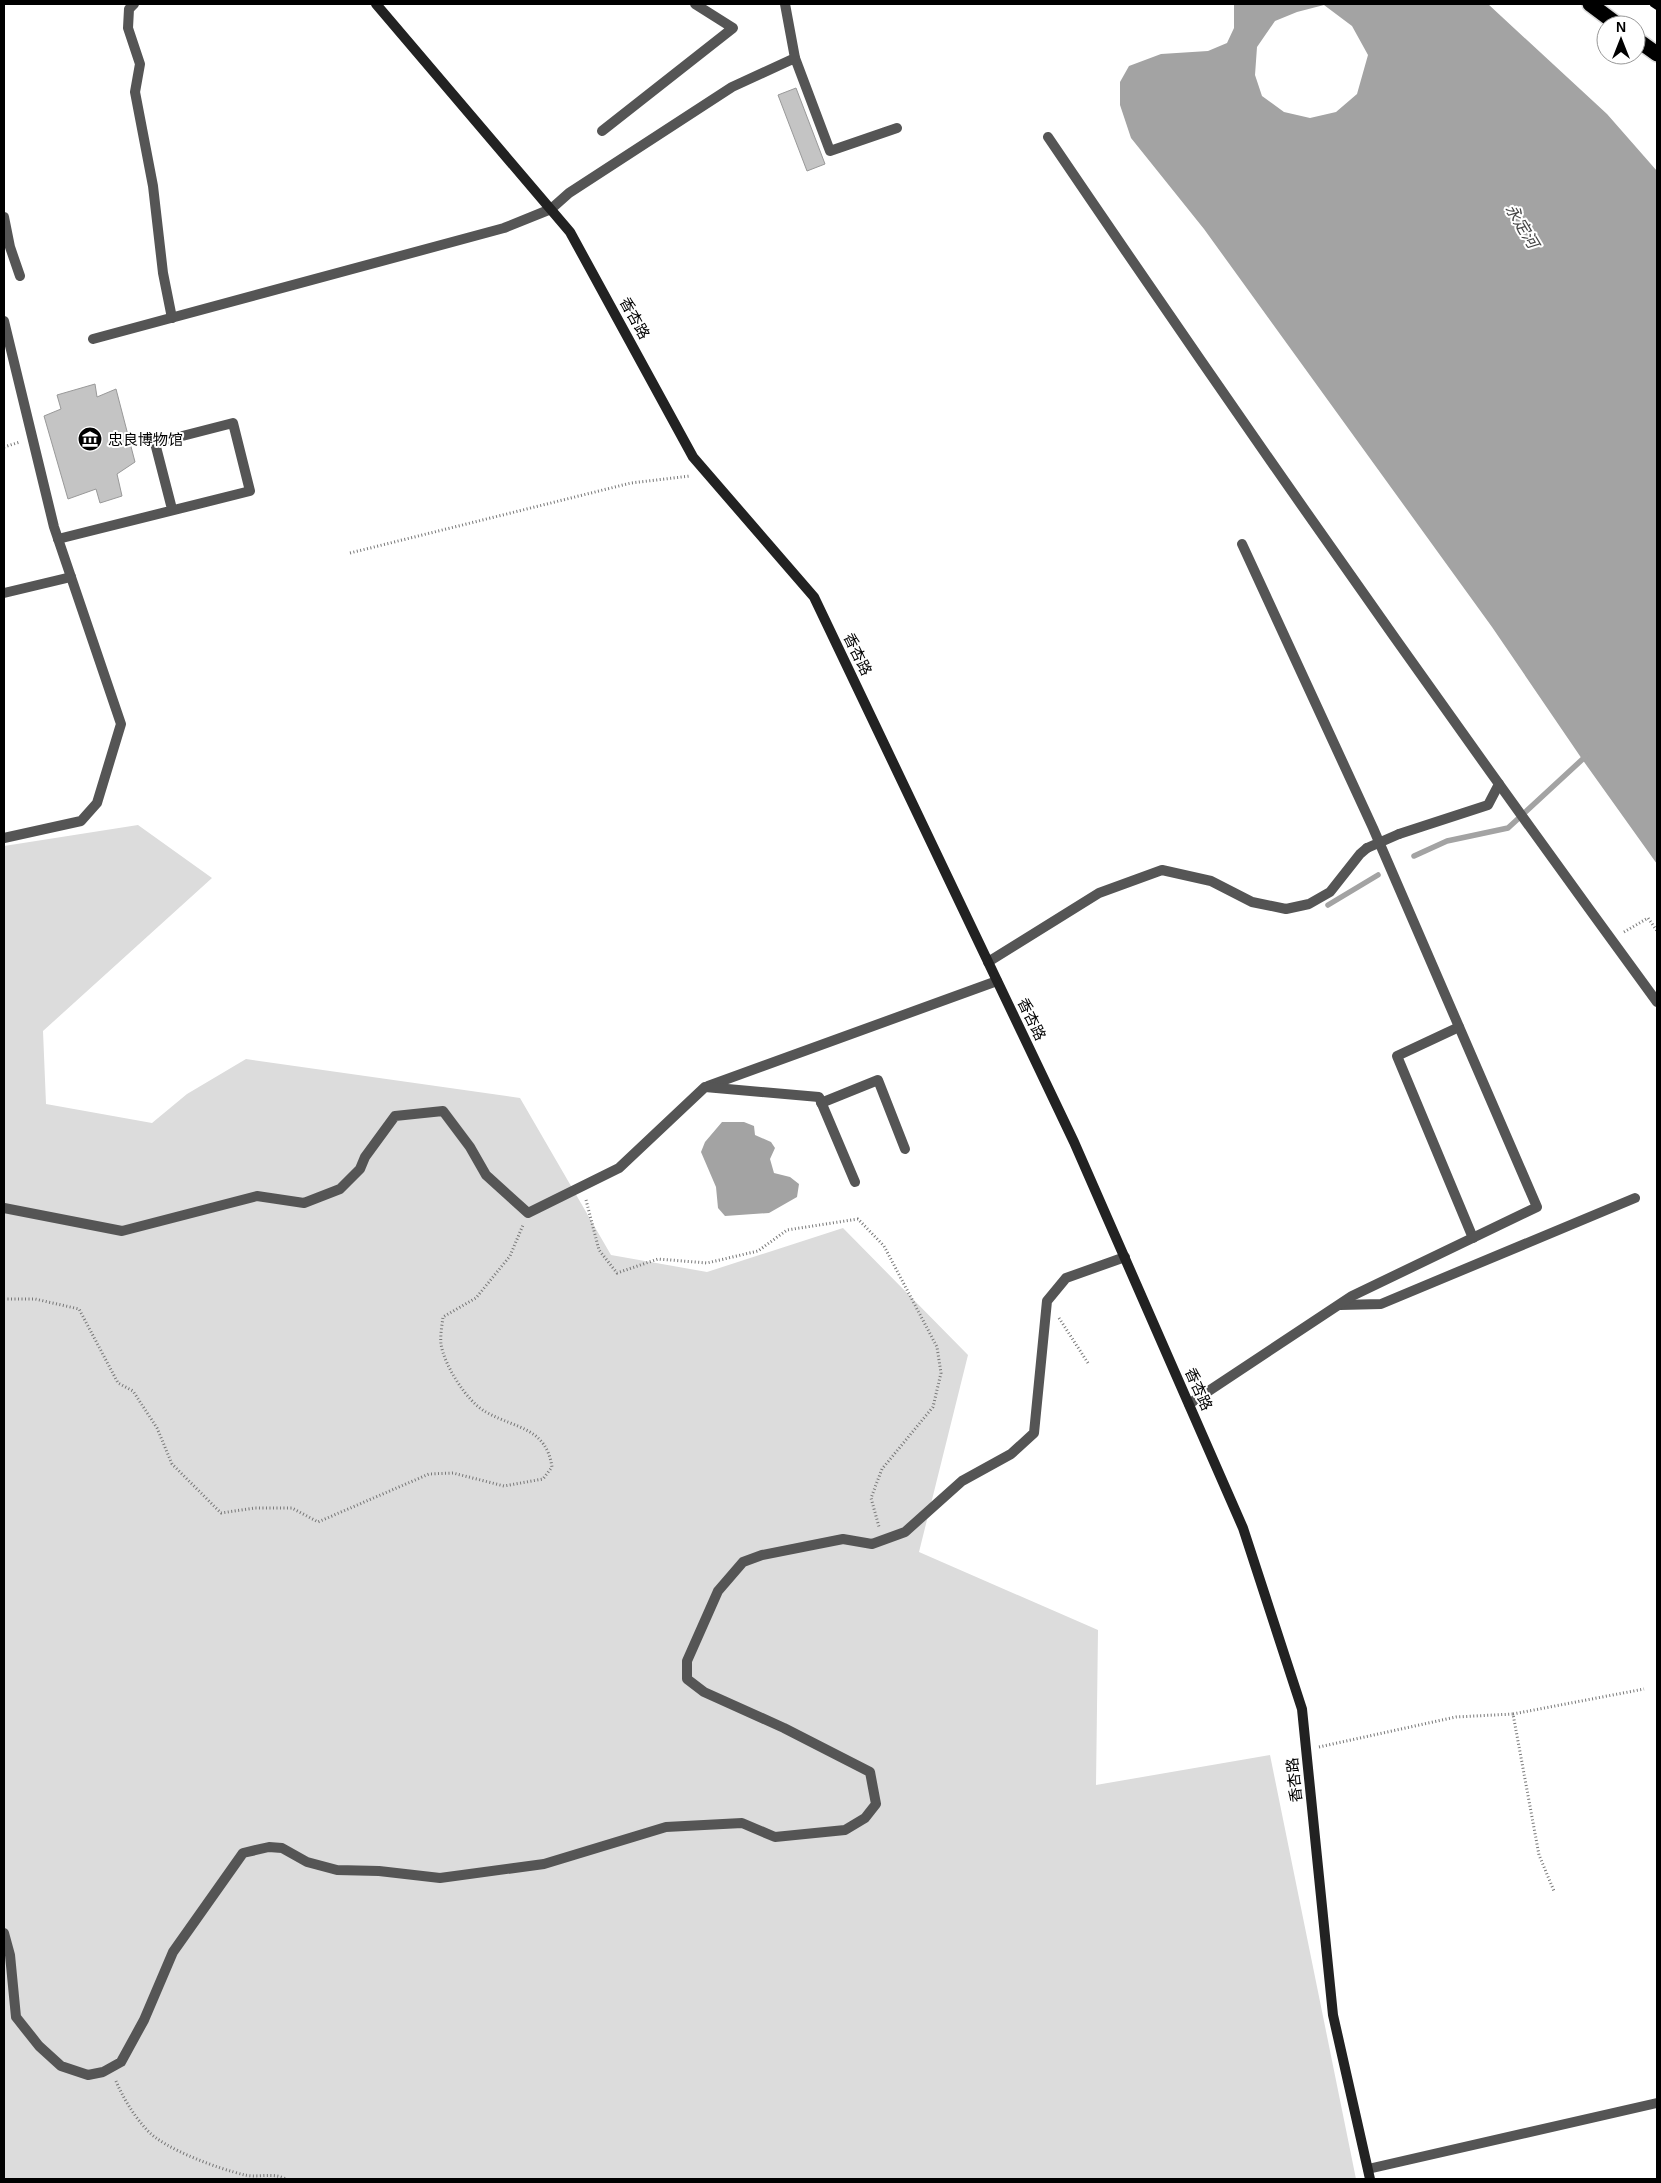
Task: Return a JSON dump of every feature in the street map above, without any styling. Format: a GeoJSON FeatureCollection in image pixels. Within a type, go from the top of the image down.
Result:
{"type":"FeatureCollection","features":[{"type":"Feature","properties":{"kind":"highway"},"geometry":{"type":"LineString","coordinates":[[1590,4],[1605,15]]}},
{"type":"Feature","properties":{"kind":"highway"},"geometry":{"type":"LineString","coordinates":[[1646,46],[1657,54]]}},
{"type":"Feature","properties":{"kind":"street"},"geometry":{"type":"LineString","coordinates":[[134,4],[129,9],[128,28],[140,64],[136,92],[153,186],[163,273],[172,318]]}},
{"type":"Feature","properties":{"kind":"street","name":"香杏路"},"geometry":{"type":"LineString","coordinates":[[376,4],[570,232],[693,457],[814,597],[1074,1142],[1243,1528],[1302,1709],[1334,2015],[1369,2174]]}},
{"type":"Feature","properties":{"kind":"street"},"geometry":{"type":"LineString","coordinates":[[602,132],[733,28],[695,4]]}},
{"type":"Feature","properties":{"kind":"street"},"geometry":{"type":"LineString","coordinates":[[785,4],[795,58],[830,151],[896,128]]}},
{"type":"Feature","properties":{"kind":"street"},"geometry":{"type":"LineString","coordinates":[[93,339],[504,228],[551,210],[569,193],[732,87],[795,58]]}},
{"type":"Feature","properties":{"kind":"street"},"geometry":{"type":"LineString","coordinates":[[1048,137],[1164,308],[1529,827],[1657,1002]]}},
{"type":"Feature","properties":{"kind":"street"},"geometry":{"type":"LineString","coordinates":[[4,217],[10,247],[20,276]]}},
{"type":"Feature","properties":{"kind":"street"},"geometry":{"type":"LineString","coordinates":[[4,321],[58,539],[121,724],[97,803],[81,820],[4,838]]}},
{"type":"Feature","properties":{"kind":"street"},"geometry":{"type":"LineString","coordinates":[[58,539],[250,491],[233,423],[155,443],[172,509]]}},
{"type":"Feature","properties":{"kind":"street"},"geometry":{"type":"LineString","coordinates":[[1189,1404],[1352,1296],[1537,1207],[1373,828],[1242,544]]}},
{"type":"Feature","properties":{"kind":"street"},"geometry":{"type":"LineString","coordinates":[[4,593],[71,577]]}},
{"type":"Feature","properties":{"kind":"street"},"geometry":{"type":"LineString","coordinates":[[988,962],[1098,893],[1162,870],[1211,881],[1252,902],[1286,909],[1309,904],[1330,892],[1367,848],[1400,834],[1488,805],[1499,784]]}},
{"type":"Feature","properties":{"kind":"street"},"geometry":{"type":"LineString","coordinates":[[4,1208],[122,1231],[257,1196],[304,1203],[340,1189],[360,1169],[365,1157],[395,1116],[443,1111],[470,1147],[486,1174],[528,1213],[618,1168],[705,1087],[997,981]]}},
{"type":"Feature","properties":{"kind":"street"},"geometry":{"type":"LineString","coordinates":[[1459,1027],[1397,1056],[1473,1238]]}},
{"type":"Feature","properties":{"kind":"street"},"geometry":{"type":"LineString","coordinates":[[822,1103],[878,1080],[905,1149]]}},
{"type":"Feature","properties":{"kind":"street"},"geometry":{"type":"LineString","coordinates":[[705,1087],[819,1097],[855,1182]]}},
{"type":"Feature","properties":{"kind":"street"},"geometry":{"type":"LineString","coordinates":[[1339,1305],[1381,1304],[1635,1198]]}},
{"type":"Feature","properties":{"kind":"street"},"geometry":{"type":"LineString","coordinates":[[4,1933],[10,1955],[16,2017],[39,2046],[61,2066],[88,2074],[103,2072],[121,2062],[144,2020],[173,1952],[243,1853],[269,1847],[282,1848],[307,1862],[337,1870],[379,1871],[440,1878],[544,1864],[666,1827],[742,1823],[775,1837],[845,1830],[865,1818],[876,1804],[870,1772],[784,1728],[704,1692],[687,1679],[687,1661],[718,1591],[743,1562],[762,1555],[842,1539],[872,1544],[905,1532],[962,1481],[1010,1454],[1034,1433],[1047,1301],[1066,1278],[1125,1257]]}},
{"type":"Feature","properties":{"kind":"street"},"geometry":{"type":"LineString","coordinates":[[1369,2174],[1657,2103]]}},
{"type":"Feature","properties":{"kind":"path"},"geometry":{"type":"LineString","coordinates":[[350,553],[631,483],[708,474]]}},
{"type":"Feature","properties":{"kind":"path"},"geometry":{"type":"LineString","coordinates":[[1612,940],[1648,918],[1657,931]]}},
{"type":"Feature","properties":{"kind":"path"},"geometry":{"type":"LineString","coordinates":[[582,1186],[599,1250],[617,1273],[658,1259],[708,1263],[758,1251],[787,1230],[858,1219],[884,1246],[937,1347],[941,1373],[933,1407],[882,1470],[871,1498],[882,1540]]}},
{"type":"Feature","properties":{"kind":"path"},"geometry":{"type":"LineString","coordinates":[[4,1299],[35,1299],[79,1309],[118,1383],[133,1391],[158,1428],[172,1464],[221,1513],[255,1508],[292,1508],[318,1522],[429,1474],[453,1473],[504,1486],[544,1479],[552,1467],[550,1454],[536,1434],[484,1412],[458,1385],[441,1344],[443,1317],[476,1298],[510,1256],[528,1213]]}},
{"type":"Feature","properties":{"kind":"path"},"geometry":{"type":"LineString","coordinates":[[1047,1301],[1088,1362]]}},
{"type":"Feature","properties":{"kind":"path"},"geometry":{"type":"LineString","coordinates":[[1306,1750],[1456,1717],[1513,1714],[1644,1689]]}},
{"type":"Feature","properties":{"kind":"path"},"geometry":{"type":"LineString","coordinates":[[1513,1714],[1539,1856],[1554,1892]]}},
{"type":"Feature","properties":{"kind":"path"},"geometry":{"type":"LineString","coordinates":[[111,2067],[122,2095],[148,2131],[169,2146],[211,2164],[247,2176],[279,2176],[286,2179]]}},
{"type":"Feature","properties":{"kind":"shaded area"},"geometry":{"type":"Polygon","coordinates":[[[138,825],[212,878],[43,1031],[46,1104],[152,1123],[187,1094],[246,1059],[520,1098],[611,1255],[707,1272],[843,1228],[968,1355],[919,1552],[1098,1630],[1096,1785],[1270,1755],[1356,2179],[4,2179],[4,846],[138,825]]]}},
{"type":"Feature","properties":{"kind":"water","name":"永定河"},"geometry":{"type":"Polygon","coordinates":[[[1234,4],[1488,4],[1607,114],[1657,171],[1657,864],[1582,759],[1492,627],[1204,229],[1131,138],[1120,105],[1120,82],[1129,66],[1161,54],[1208,51],[1227,43],[1234,28],[1234,4]],[[1324,5],[1297,12],[1275,21],[1257,47],[1255,75],[1262,96],[1284,112],[1310,118],[1336,112],[1357,94],[1368,55],[1352,26],[1324,5]]]}},
{"type":"Feature","properties":{"kind":"water"},"geometry":{"type":"Polygon","coordinates":[[[722,1122],[744,1122],[754,1126],[755,1135],[771,1142],[775,1148],[770,1159],[774,1173],[790,1177],[799,1184],[797,1197],[769,1213],[725,1216],[718,1208],[716,1187],[701,1152],[705,1142],[722,1122]]]}},
{"type":"Feature","properties":{"kind":"building"},"geometry":{"type":"Polygon","coordinates":[[[796,88],[825,164],[807,171],[778,95],[796,88]]]}},
{"type":"Feature","properties":{"kind":"building","name":"忠良博物馆"},"geometry":{"type":"Polygon","coordinates":[[[95,384],[97,397],[116,389],[135,462],[117,474],[122,496],[100,503],[96,489],[68,499],[44,416],[61,409],[57,395],[95,384]]]}},
{"type":"Feature","properties":{"kind":"waterway"},"geometry":{"type":"LineString","coordinates":[[1414,856],[1447,841],[1508,828],[1586,756]]}},
{"type":"Feature","properties":{"kind":"waterway"},"geometry":{"type":"LineString","coordinates":[[1328,905],[1378,875]]}},
{"type":"Feature","properties":{"kind":"railway"},"geometry":{"type":"LineString","coordinates":[[1651,4],[1657,8]]}},
{"type":"Feature","properties":{"kind":"place","name":"忠良博物馆"},"geometry":{"type":"Point","coordinates":[90,439]}}]}
